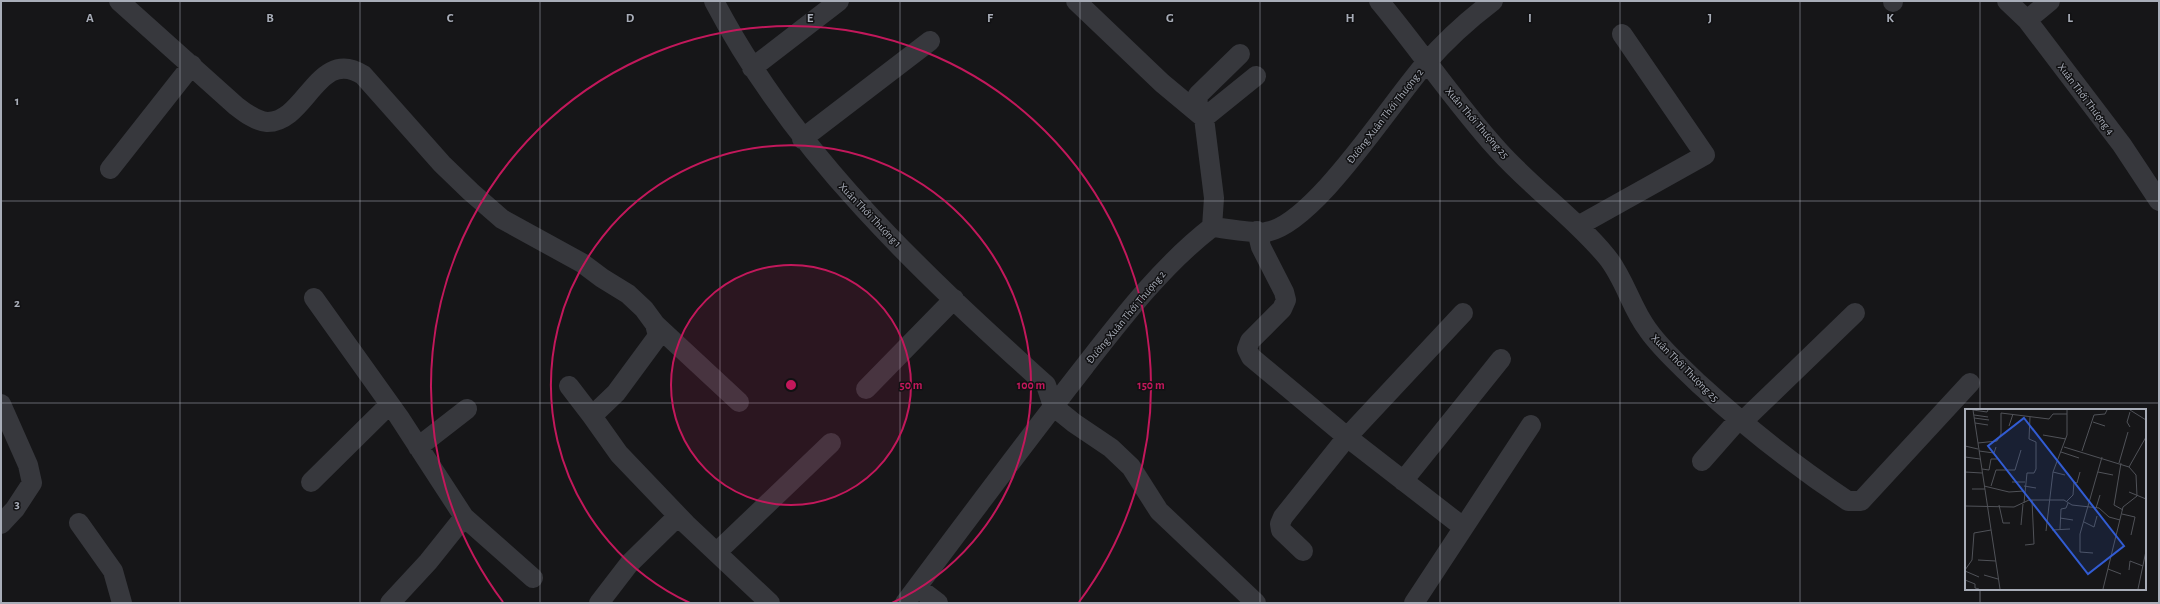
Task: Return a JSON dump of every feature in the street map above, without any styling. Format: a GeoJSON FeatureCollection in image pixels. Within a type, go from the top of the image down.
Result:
{"type":"FeatureCollection","features":[{"type":"Feature","properties":{"kind":"street"},"geometry":{"type":"LineString","coordinates":[[119,1],[235,105],[256,119],[265,122],[274,121],[290,111],[323,77],[333,70],[345,68],[355,70],[363,75],[442,164],[481,201],[502,219],[582,263],[602,278],[628,294],[644,309],[655,324],[739,402]]}},
{"type":"Feature","properties":{"kind":"street","name":"Xuân Thới Thượng 1"},"geometry":{"type":"LineString","coordinates":[[714,1],[752,68],[802,139],[839,183],[954,299],[1046,385],[1053,406]]}},
{"type":"Feature","properties":{"kind":"street"},"geometry":{"type":"LineString","coordinates":[[752,68],[839,1]]}},
{"type":"Feature","properties":{"kind":"street"},"geometry":{"type":"LineString","coordinates":[[1076,1],[1162,83],[1200,115]]}},
{"type":"Feature","properties":{"kind":"street","name":"Xuân Thới Thượng 25"},"geometry":{"type":"LineString","coordinates":[[1379,1],[1409,37],[1426,62],[1467,115],[1499,152],[1578,226],[1608,259],[1638,315],[1657,341],[1740,421],[1846,499],[1857,502],[1861,501],[1970,383]]}},
{"type":"Feature","properties":{"kind":"street","name":"Đường Xuân Thới Thượng 2"},"geometry":{"type":"LineString","coordinates":[[905,603],[1053,406],[1140,297],[1188,246],[1212,227],[1266,233],[1282,226],[1301,213],[1353,157],[1426,62],[1463,24],[1492,1]]}},
{"type":"Feature","properties":{"kind":"street","name":"Xuân Thới Thượng 4"},"geometry":{"type":"LineString","coordinates":[[2007,1],[2027,20],[2122,145],[2159,201]]}},
{"type":"Feature","properties":{"kind":"street"},"geometry":{"type":"LineString","coordinates":[[2027,20],[2050,1]]}},
{"type":"Feature","properties":{"kind":"street"},"geometry":{"type":"LineString","coordinates":[[1578,226],[1705,155],[1622,34]]}},
{"type":"Feature","properties":{"kind":"street"},"geometry":{"type":"LineString","coordinates":[[802,139],[930,41]]}},
{"type":"Feature","properties":{"kind":"street"},"geometry":{"type":"LineString","coordinates":[[1212,227],[1214,198],[1198,95],[1240,54]]}},
{"type":"Feature","properties":{"kind":"street"},"geometry":{"type":"LineString","coordinates":[[110,169],[192,65]]}},
{"type":"Feature","properties":{"kind":"street"},"geometry":{"type":"LineString","coordinates":[[1200,115],[1256,76]]}},
{"type":"Feature","properties":{"kind":"street"},"geometry":{"type":"LineString","coordinates":[[1257,232],[1261,247],[1284,292],[1286,300],[1282,308],[1250,341],[1247,349],[1251,357],[1347,437],[1463,527]]}},
{"type":"Feature","properties":{"kind":"street"},"geometry":{"type":"LineString","coordinates":[[314,298],[418,447],[464,517],[533,578]]}},
{"type":"Feature","properties":{"kind":"street"},"geometry":{"type":"LineString","coordinates":[[866,389],[954,299]]}},
{"type":"Feature","properties":{"kind":"street"},"geometry":{"type":"LineString","coordinates":[[1303,551],[1284,535],[1280,524],[1283,517],[1347,437],[1463,313]]}},
{"type":"Feature","properties":{"kind":"street"},"geometry":{"type":"LineString","coordinates":[[1702,461],[1740,421],[1855,313]]}},
{"type":"Feature","properties":{"kind":"street"},"geometry":{"type":"LineString","coordinates":[[592,416],[616,393],[658,336],[655,324]]}},
{"type":"Feature","properties":{"kind":"street"},"geometry":{"type":"LineString","coordinates":[[1403,481],[1501,359]]}},
{"type":"Feature","properties":{"kind":"street"},"geometry":{"type":"LineString","coordinates":[[569,386],[620,454],[678,516],[717,552],[766,602]]}},
{"type":"Feature","properties":{"kind":"street"},"geometry":{"type":"LineString","coordinates":[[1,404],[28,465],[32,483],[15,509],[1,524]]}},
{"type":"Feature","properties":{"kind":"street"},"geometry":{"type":"LineString","coordinates":[[311,482],[389,405]]}},
{"type":"Feature","properties":{"kind":"street"},"geometry":{"type":"LineString","coordinates":[[1053,406],[1074,423],[1111,448],[1131,467],[1159,511],[1256,603]]}},
{"type":"Feature","properties":{"kind":"street"},"geometry":{"type":"LineString","coordinates":[[418,447],[467,409]]}},
{"type":"Feature","properties":{"kind":"street"},"geometry":{"type":"LineString","coordinates":[[1414,603],[1531,425]]}},
{"type":"Feature","properties":{"kind":"street"},"geometry":{"type":"LineString","coordinates":[[717,552],[830,443]]}},
{"type":"Feature","properties":{"kind":"street"},"geometry":{"type":"LineString","coordinates":[[599,603],[629,564],[678,516]]}},
{"type":"Feature","properties":{"kind":"street"},"geometry":{"type":"LineString","coordinates":[[390,603],[428,562],[464,517]]}},
{"type":"Feature","properties":{"kind":"street"},"geometry":{"type":"LineString","coordinates":[[79,523],[113,571],[122,603]]}},
{"type":"Feature","properties":{"kind":"street"},"geometry":{"type":"LineString","coordinates":[[917,587],[938,603]]}}]}
